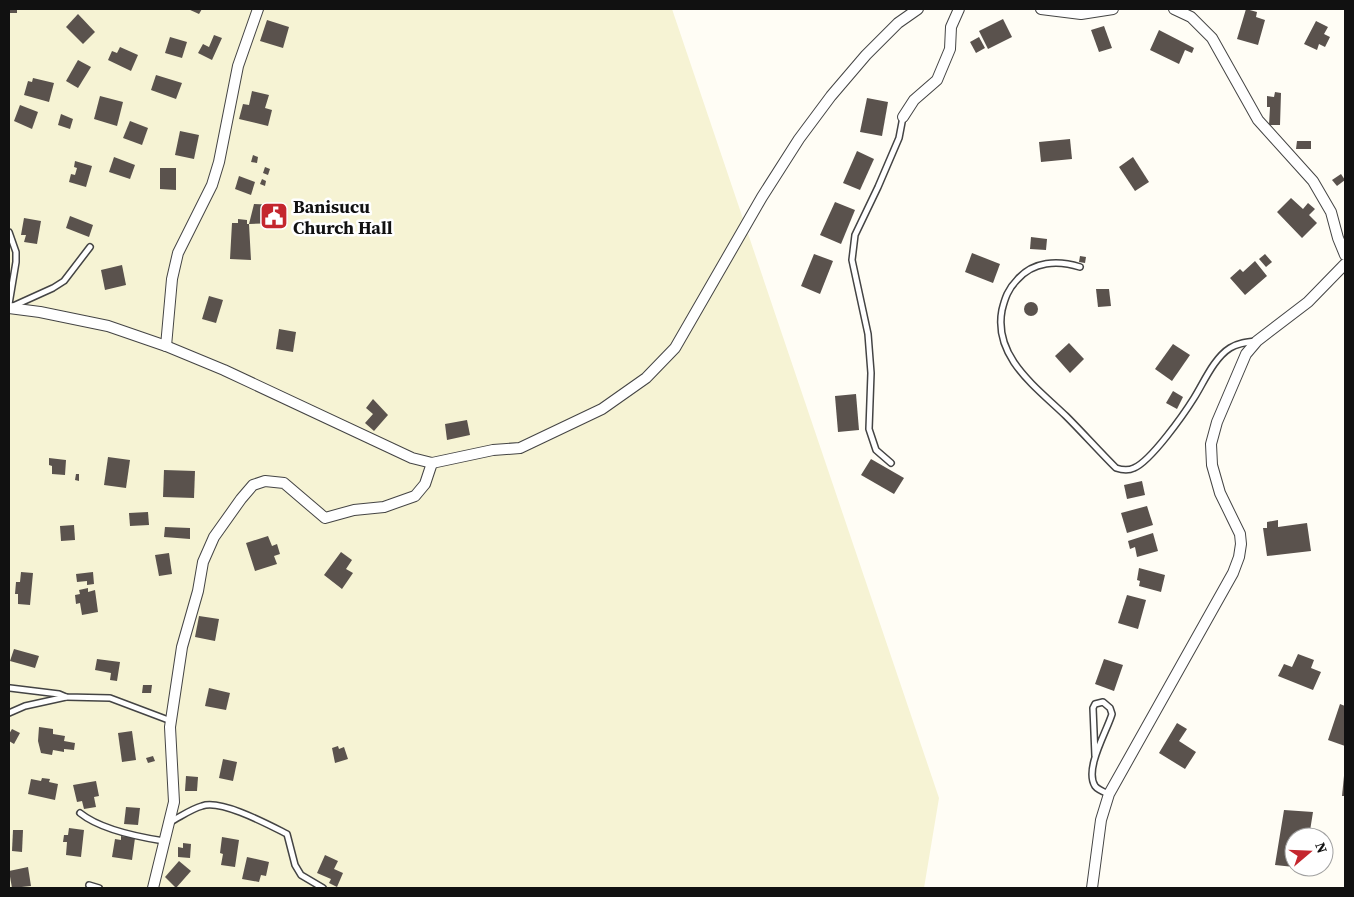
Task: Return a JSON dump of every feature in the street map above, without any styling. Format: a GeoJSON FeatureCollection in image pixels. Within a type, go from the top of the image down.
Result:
{"type":"FeatureCollection","features":[{"type":"Feature","properties":{"kind":"street"},"geometry":{"type":"LineString","coordinates":[[166,346],[172,279],[178,253],[212,185],[219,162],[238,66],[258,9]]}},
{"type":"Feature","properties":{"kind":"street"},"geometry":{"type":"LineString","coordinates":[[9,307],[108,326],[166,346],[224,370],[412,458],[432,463],[493,450],[520,448],[602,409],[646,378],[675,348],[762,197],[799,139],[831,96],[866,55],[898,23],[918,9]]}},
{"type":"Feature","properties":{"kind":"street"},"geometry":{"type":"LineString","coordinates":[[903,117],[914,100],[937,80],[950,49],[951,26],[958,9]]}},
{"type":"Feature","properties":{"kind":"street"},"geometry":{"type":"LineString","coordinates":[[1041,9],[1080,14],[1113,9]]}},
{"type":"Feature","properties":{"kind":"street"},"geometry":{"type":"LineString","coordinates":[[1174,9],[1191,17],[1212,38],[1258,120],[1313,181],[1331,212],[1345,255]]}},
{"type":"Feature","properties":{"kind":"street"},"geometry":{"type":"LineString","coordinates":[[1092,888],[1102,820],[1108,794],[1233,574],[1239,558],[1240,534],[1220,493],[1212,465],[1211,444],[1217,422],[1246,354],[1256,341],[1308,302],[1345,264]]}},
{"type":"Feature","properties":{"kind":"street"},"geometry":{"type":"LineString","coordinates":[[153,888],[174,802],[170,727],[182,647],[198,591],[203,562],[214,537],[240,499],[253,485],[265,481],[284,483],[325,518],[354,510],[384,507],[415,496],[425,484],[432,463]]}},
{"type":"Feature","properties":{"kind":"lane"},"geometry":{"type":"LineString","coordinates":[[890,463],[876,450],[869,429],[871,373],[868,334],[852,260],[855,235],[899,138],[903,117]]}},
{"type":"Feature","properties":{"kind":"lane"},"geometry":{"type":"LineString","coordinates":[[9,232],[16,252],[9,307]]}},
{"type":"Feature","properties":{"kind":"lane"},"geometry":{"type":"LineString","coordinates":[[9,307],[53,288],[64,281],[90,247]]}},
{"type":"Feature","properties":{"kind":"lane"},"geometry":{"type":"LineString","coordinates":[[1080,267],[1066,263],[1048,263],[1030,269],[1017,279],[1005,296],[1001,318],[1003,340],[1011,359],[1026,378],[1116,468],[1122,471],[1136,468],[1158,446],[1193,401],[1217,361],[1230,348],[1256,341]]}},
{"type":"Feature","properties":{"kind":"lane"},"geometry":{"type":"LineString","coordinates":[[10,688],[59,694],[66,697]]}},
{"type":"Feature","properties":{"kind":"lane"},"geometry":{"type":"LineString","coordinates":[[9,713],[25,706],[66,697],[110,698],[171,721]]}},
{"type":"Feature","properties":{"kind":"lane"},"geometry":{"type":"LineString","coordinates":[[1095,756],[1112,714],[1110,708],[1103,702],[1095,704],[1093,708],[1095,756],[1092,775],[1097,788],[1108,794]]}},
{"type":"Feature","properties":{"kind":"lane"},"geometry":{"type":"LineString","coordinates":[[170,822],[202,805],[217,805],[252,818],[287,834],[295,864],[301,875],[323,888]]}},
{"type":"Feature","properties":{"kind":"lane"},"geometry":{"type":"LineString","coordinates":[[80,813],[86,818],[107,827],[145,838],[164,841]]}},
{"type":"Feature","properties":{"kind":"lane"},"geometry":{"type":"LineString","coordinates":[[89,885],[99,888]]}},
{"type":"Feature","properties":{"kind":"shaded area"},"geometry":{"type":"Polygon","coordinates":[[[9,9],[672,9],[939,798],[924,888],[9,888],[9,9]]]}},
{"type":"Feature","properties":{"kind":"building"},"geometry":{"type":"Polygon","coordinates":[[[9,9],[17,9],[17,13],[9,13],[9,9]]]}},
{"type":"Feature","properties":{"kind":"building"},"geometry":{"type":"Polygon","coordinates":[[[188,9],[202,9],[199,14],[188,9]]]}},
{"type":"Feature","properties":{"kind":"building"},"geometry":{"type":"Polygon","coordinates":[[[1246,9],[1257,12],[1256,17],[1265,20],[1258,45],[1237,39],[1246,9]]]}},
{"type":"Feature","properties":{"kind":"building"},"geometry":{"type":"Polygon","coordinates":[[[78,14],[95,32],[83,44],[66,27],[78,14]]]}},
{"type":"Feature","properties":{"kind":"building"},"geometry":{"type":"Polygon","coordinates":[[[1003,19],[1012,37],[988,49],[979,31],[1003,19]]]}},
{"type":"Feature","properties":{"kind":"building"},"geometry":{"type":"Polygon","coordinates":[[[267,20],[289,27],[283,48],[260,41],[267,20]]]}},
{"type":"Feature","properties":{"kind":"building"},"geometry":{"type":"Polygon","coordinates":[[[1316,21],[1328,27],[1324,34],[1330,37],[1325,47],[1319,44],[1317,50],[1304,44],[1316,21]]]}},
{"type":"Feature","properties":{"kind":"building"},"geometry":{"type":"Polygon","coordinates":[[[1104,26],[1112,48],[1099,52],[1091,30],[1104,26]]]}},
{"type":"Feature","properties":{"kind":"building"},"geometry":{"type":"Polygon","coordinates":[[[1159,30],[1194,48],[1192,53],[1185,50],[1179,64],[1150,50],[1159,30]]]}},
{"type":"Feature","properties":{"kind":"building"},"geometry":{"type":"Polygon","coordinates":[[[214,35],[222,38],[212,60],[198,53],[203,44],[209,47],[214,35]]]}},
{"type":"Feature","properties":{"kind":"building"},"geometry":{"type":"Polygon","coordinates":[[[170,37],[187,42],[182,58],[165,53],[170,37]]]}},
{"type":"Feature","properties":{"kind":"building"},"geometry":{"type":"Polygon","coordinates":[[[979,37],[985,48],[976,53],[970,42],[979,37]]]}},
{"type":"Feature","properties":{"kind":"building"},"geometry":{"type":"Polygon","coordinates":[[[120,47],[138,55],[131,71],[108,60],[112,51],[117,53],[120,47]]]}},
{"type":"Feature","properties":{"kind":"building"},"geometry":{"type":"Polygon","coordinates":[[[78,60],[91,67],[78,88],[66,81],[78,60]]]}},
{"type":"Feature","properties":{"kind":"building"},"geometry":{"type":"Polygon","coordinates":[[[156,75],[182,83],[176,99],[151,90],[156,75]]]}},
{"type":"Feature","properties":{"kind":"building"},"geometry":{"type":"Polygon","coordinates":[[[33,78],[54,83],[49,102],[24,95],[28,81],[32,82],[33,78]]]}},
{"type":"Feature","properties":{"kind":"building"},"geometry":{"type":"Polygon","coordinates":[[[252,91],[269,95],[265,108],[272,110],[268,126],[239,119],[243,104],[249,105],[252,91]]]}},
{"type":"Feature","properties":{"kind":"building"},"geometry":{"type":"Polygon","coordinates":[[[1275,92],[1281,93],[1280,125],[1269,125],[1270,107],[1267,107],[1267,96],[1274,97],[1275,92]]]}},
{"type":"Feature","properties":{"kind":"building"},"geometry":{"type":"Polygon","coordinates":[[[100,96],[123,102],[117,126],[94,119],[100,96]]]}},
{"type":"Feature","properties":{"kind":"building"},"geometry":{"type":"Polygon","coordinates":[[[867,98],[888,102],[882,136],[860,132],[867,98]]]}},
{"type":"Feature","properties":{"kind":"building"},"geometry":{"type":"Polygon","coordinates":[[[20,105],[38,112],[32,129],[14,121],[20,105]]]}},
{"type":"Feature","properties":{"kind":"building"},"geometry":{"type":"Polygon","coordinates":[[[61,114],[73,119],[70,129],[58,125],[61,114]]]}},
{"type":"Feature","properties":{"kind":"building"},"geometry":{"type":"Polygon","coordinates":[[[130,121],[148,128],[142,145],[123,138],[130,121]]]}},
{"type":"Feature","properties":{"kind":"building"},"geometry":{"type":"Polygon","coordinates":[[[180,131],[199,135],[194,159],[175,155],[180,131]]]}},
{"type":"Feature","properties":{"kind":"building"},"geometry":{"type":"Polygon","coordinates":[[[1070,139],[1072,159],[1041,162],[1039,142],[1070,139]]]}},
{"type":"Feature","properties":{"kind":"building"},"geometry":{"type":"Polygon","coordinates":[[[1297,141],[1311,141],[1311,149],[1296,149],[1297,141]]]}},
{"type":"Feature","properties":{"kind":"building"},"geometry":{"type":"Polygon","coordinates":[[[857,151],[874,159],[860,190],[843,183],[857,151]]]}},
{"type":"Feature","properties":{"kind":"building"},"geometry":{"type":"Polygon","coordinates":[[[253,155],[258,157],[257,163],[251,162],[253,155]]]}},
{"type":"Feature","properties":{"kind":"building"},"geometry":{"type":"Polygon","coordinates":[[[114,157],[135,165],[130,179],[109,172],[114,157]]]}},
{"type":"Feature","properties":{"kind":"building"},"geometry":{"type":"Polygon","coordinates":[[[1133,157],[1149,182],[1135,191],[1119,167],[1133,157]]]}},
{"type":"Feature","properties":{"kind":"building"},"geometry":{"type":"Polygon","coordinates":[[[75,161],[92,166],[86,187],[69,182],[71,174],[75,175],[77,168],[74,167],[75,161]]]}},
{"type":"Feature","properties":{"kind":"building"},"geometry":{"type":"Polygon","coordinates":[[[265,167],[270,169],[268,175],[263,173],[265,167]]]}},
{"type":"Feature","properties":{"kind":"building"},"geometry":{"type":"Polygon","coordinates":[[[160,168],[176,168],[176,190],[160,189],[160,168]]]}},
{"type":"Feature","properties":{"kind":"building"},"geometry":{"type":"Polygon","coordinates":[[[1341,174],[1345,180],[1337,186],[1332,180],[1341,174]]]}},
{"type":"Feature","properties":{"kind":"building"},"geometry":{"type":"Polygon","coordinates":[[[239,176],[255,182],[251,195],[235,189],[239,176]]]}},
{"type":"Feature","properties":{"kind":"building"},"geometry":{"type":"Polygon","coordinates":[[[262,179],[266,181],[265,186],[260,184],[262,179]]]}},
{"type":"Feature","properties":{"kind":"building"},"geometry":{"type":"Polygon","coordinates":[[[1291,198],[1303,209],[1308,203],[1315,209],[1309,215],[1317,223],[1302,238],[1277,212],[1291,198]]]}},
{"type":"Feature","properties":{"kind":"building"},"geometry":{"type":"Polygon","coordinates":[[[835,202],[855,210],[841,244],[820,235],[835,202]]]}},
{"type":"Feature","properties":{"kind":"building"},"geometry":{"type":"Polygon","coordinates":[[[254,204],[278,205],[278,223],[249,224],[254,204]]]}},
{"type":"Feature","properties":{"kind":"building"},"geometry":{"type":"Polygon","coordinates":[[[70,216],[93,225],[89,237],[66,228],[70,216]]]}},
{"type":"Feature","properties":{"kind":"building"},"geometry":{"type":"Polygon","coordinates":[[[24,218],[41,221],[37,244],[24,242],[26,235],[21,235],[24,218]]]}},
{"type":"Feature","properties":{"kind":"building"},"geometry":{"type":"Polygon","coordinates":[[[238,219],[247,220],[247,224],[249,224],[251,260],[230,259],[232,223],[238,223],[238,219]]]}},
{"type":"Feature","properties":{"kind":"building"},"geometry":{"type":"Polygon","coordinates":[[[1031,237],[1047,239],[1046,250],[1030,249],[1031,237]]]}},
{"type":"Feature","properties":{"kind":"building"},"geometry":{"type":"Polygon","coordinates":[[[972,253],[1000,264],[993,283],[965,272],[972,253]]]}},
{"type":"Feature","properties":{"kind":"building"},"geometry":{"type":"Polygon","coordinates":[[[814,254],[833,261],[820,294],[801,286],[814,254]]]}},
{"type":"Feature","properties":{"kind":"building"},"geometry":{"type":"Polygon","coordinates":[[[1265,254],[1272,262],[1266,267],[1259,259],[1265,254]]]}},
{"type":"Feature","properties":{"kind":"building"},"geometry":{"type":"Polygon","coordinates":[[[1080,256],[1086,257],[1085,263],[1079,262],[1080,256]]]}},
{"type":"Feature","properties":{"kind":"building"},"geometry":{"type":"Polygon","coordinates":[[[1255,261],[1267,276],[1245,295],[1230,278],[1240,269],[1243,272],[1255,261]]]}},
{"type":"Feature","properties":{"kind":"building"},"geometry":{"type":"Polygon","coordinates":[[[122,265],[126,285],[105,290],[101,270],[122,265]]]}},
{"type":"Feature","properties":{"kind":"building"},"geometry":{"type":"Polygon","coordinates":[[[1096,289],[1109,289],[1111,306],[1098,307],[1096,289]]]}},
{"type":"Feature","properties":{"kind":"building"},"geometry":{"type":"Polygon","coordinates":[[[209,296],[223,300],[216,323],[202,319],[209,296]]]}},
{"type":"Feature","properties":{"kind":"building"},"geometry":{"type":"Polygon","coordinates":[[[1028,302],[1034,302],[1038,309],[1034,316],[1028,316],[1024,312],[1024,306],[1028,302]]]}},
{"type":"Feature","properties":{"kind":"building"},"geometry":{"type":"Polygon","coordinates":[[[279,329],[296,332],[293,352],[276,349],[279,329]]]}},
{"type":"Feature","properties":{"kind":"building"},"geometry":{"type":"Polygon","coordinates":[[[1069,343],[1084,359],[1070,373],[1055,356],[1069,343]]]}},
{"type":"Feature","properties":{"kind":"building"},"geometry":{"type":"Polygon","coordinates":[[[1173,344],[1190,355],[1172,381],[1155,369],[1173,344]]]}},
{"type":"Feature","properties":{"kind":"building"},"geometry":{"type":"Polygon","coordinates":[[[1173,391],[1183,397],[1177,409],[1166,403],[1173,391]]]}},
{"type":"Feature","properties":{"kind":"building"},"geometry":{"type":"Polygon","coordinates":[[[856,394],[859,430],[838,432],[835,396],[856,394]]]}},
{"type":"Feature","properties":{"kind":"building"},"geometry":{"type":"Polygon","coordinates":[[[373,399],[388,415],[374,431],[365,423],[373,414],[366,408],[373,399]]]}},
{"type":"Feature","properties":{"kind":"building"},"geometry":{"type":"Polygon","coordinates":[[[467,420],[470,435],[447,440],[445,424],[467,420]]]}},
{"type":"Feature","properties":{"kind":"building"},"geometry":{"type":"Polygon","coordinates":[[[108,457],[130,460],[126,488],[104,485],[108,457]]]}},
{"type":"Feature","properties":{"kind":"building"},"geometry":{"type":"Polygon","coordinates":[[[49,458],[66,460],[65,475],[52,474],[49,458]]]}},
{"type":"Feature","properties":{"kind":"building"},"geometry":{"type":"Polygon","coordinates":[[[871,459],[904,478],[894,494],[861,475],[871,459]]]}},
{"type":"Feature","properties":{"kind":"building"},"geometry":{"type":"Polygon","coordinates":[[[164,470],[195,471],[194,498],[163,497],[164,470]]]}},
{"type":"Feature","properties":{"kind":"building"},"geometry":{"type":"Polygon","coordinates":[[[76,474],[79,474],[79,481],[75,480],[76,474]]]}},
{"type":"Feature","properties":{"kind":"building"},"geometry":{"type":"Polygon","coordinates":[[[1142,481],[1145,495],[1127,499],[1124,485],[1142,481]]]}},
{"type":"Feature","properties":{"kind":"building"},"geometry":{"type":"Polygon","coordinates":[[[1147,506],[1153,525],[1127,533],[1121,513],[1147,506]]]}},
{"type":"Feature","properties":{"kind":"building"},"geometry":{"type":"Polygon","coordinates":[[[148,512],[149,525],[130,526],[129,513],[148,512]]]}},
{"type":"Feature","properties":{"kind":"building"},"geometry":{"type":"Polygon","coordinates":[[[1278,520],[1278,527],[1307,523],[1311,551],[1267,556],[1263,528],[1267,528],[1267,522],[1278,520]]]}},
{"type":"Feature","properties":{"kind":"building"},"geometry":{"type":"Polygon","coordinates":[[[74,525],[75,540],[61,541],[60,526],[74,525]]]}},
{"type":"Feature","properties":{"kind":"building"},"geometry":{"type":"Polygon","coordinates":[[[165,527],[190,528],[190,539],[164,537],[165,527]]]}},
{"type":"Feature","properties":{"kind":"building"},"geometry":{"type":"Polygon","coordinates":[[[1153,533],[1158,551],[1137,557],[1135,547],[1130,549],[1128,541],[1153,533]]]}},
{"type":"Feature","properties":{"kind":"building"},"geometry":{"type":"Polygon","coordinates":[[[268,536],[272,546],[277,544],[280,554],[274,556],[277,564],[255,571],[246,543],[268,536]]]}},
{"type":"Feature","properties":{"kind":"building"},"geometry":{"type":"Polygon","coordinates":[[[341,552],[352,560],[346,569],[353,573],[342,589],[324,575],[341,552]]]}},
{"type":"Feature","properties":{"kind":"building"},"geometry":{"type":"Polygon","coordinates":[[[169,553],[172,574],[159,576],[155,555],[169,553]]]}},
{"type":"Feature","properties":{"kind":"building"},"geometry":{"type":"Polygon","coordinates":[[[1139,568],[1165,575],[1161,592],[1139,586],[1140,581],[1137,580],[1139,568]]]}},
{"type":"Feature","properties":{"kind":"building"},"geometry":{"type":"Polygon","coordinates":[[[21,572],[33,573],[30,605],[18,604],[18,594],[15,594],[16,582],[20,582],[21,572]]]}},
{"type":"Feature","properties":{"kind":"building"},"geometry":{"type":"Polygon","coordinates":[[[93,572],[94,584],[87,585],[87,581],[77,582],[76,574],[93,572]]]}},
{"type":"Feature","properties":{"kind":"building"},"geometry":{"type":"Polygon","coordinates":[[[88,588],[88,592],[95,590],[98,612],[82,615],[80,603],[76,604],[75,595],[80,594],[79,590],[88,588]]]}},
{"type":"Feature","properties":{"kind":"building"},"geometry":{"type":"Polygon","coordinates":[[[1127,595],[1146,600],[1138,629],[1118,623],[1127,595]]]}},
{"type":"Feature","properties":{"kind":"building"},"geometry":{"type":"Polygon","coordinates":[[[199,616],[219,619],[215,641],[195,637],[199,616]]]}},
{"type":"Feature","properties":{"kind":"building"},"geometry":{"type":"Polygon","coordinates":[[[14,649],[39,656],[35,668],[10,661],[14,649]]]}},
{"type":"Feature","properties":{"kind":"building"},"geometry":{"type":"Polygon","coordinates":[[[1298,654],[1314,660],[1311,668],[1321,672],[1313,690],[1278,676],[1284,664],[1292,667],[1298,654]]]}},
{"type":"Feature","properties":{"kind":"building"},"geometry":{"type":"Polygon","coordinates":[[[97,659],[120,662],[117,681],[110,680],[111,673],[95,670],[97,659]]]}},
{"type":"Feature","properties":{"kind":"building"},"geometry":{"type":"Polygon","coordinates":[[[1104,659],[1123,665],[1114,691],[1095,684],[1104,659]]]}},
{"type":"Feature","properties":{"kind":"building"},"geometry":{"type":"Polygon","coordinates":[[[143,685],[152,685],[151,693],[142,693],[143,685]]]}},
{"type":"Feature","properties":{"kind":"building"},"geometry":{"type":"Polygon","coordinates":[[[209,688],[230,693],[226,710],[205,706],[209,688]]]}},
{"type":"Feature","properties":{"kind":"building"},"geometry":{"type":"Polygon","coordinates":[[[1340,704],[1345,706],[1345,746],[1328,740],[1340,704]]]}},
{"type":"Feature","properties":{"kind":"building"},"geometry":{"type":"Polygon","coordinates":[[[1177,723],[1187,729],[1179,741],[1196,752],[1185,769],[1159,753],[1177,723]]]}},
{"type":"Feature","properties":{"kind":"building"},"geometry":{"type":"Polygon","coordinates":[[[39,727],[53,729],[53,734],[65,736],[64,741],[75,743],[74,750],[64,749],[64,752],[53,750],[52,755],[41,753],[38,741],[39,727]]]}},
{"type":"Feature","properties":{"kind":"building"},"geometry":{"type":"Polygon","coordinates":[[[12,729],[20,733],[14,744],[9,741],[9,734],[12,729]]]}},
{"type":"Feature","properties":{"kind":"building"},"geometry":{"type":"Polygon","coordinates":[[[132,731],[136,760],[122,762],[118,733],[132,731]]]}},
{"type":"Feature","properties":{"kind":"building"},"geometry":{"type":"Polygon","coordinates":[[[338,746],[339,749],[344,747],[348,759],[335,763],[332,748],[338,746]]]}},
{"type":"Feature","properties":{"kind":"building"},"geometry":{"type":"Polygon","coordinates":[[[153,756],[155,761],[148,763],[146,758],[153,756]]]}},
{"type":"Feature","properties":{"kind":"building"},"geometry":{"type":"Polygon","coordinates":[[[223,759],[237,762],[233,781],[219,778],[223,759]]]}},
{"type":"Feature","properties":{"kind":"building"},"geometry":{"type":"Polygon","coordinates":[[[186,776],[198,777],[197,791],[185,791],[186,776]]]}},
{"type":"Feature","properties":{"kind":"building"},"geometry":{"type":"Polygon","coordinates":[[[1344,776],[1345,796],[1342,796],[1344,776]]]}},
{"type":"Feature","properties":{"kind":"building"},"geometry":{"type":"Polygon","coordinates":[[[42,778],[50,779],[49,782],[58,784],[55,800],[28,794],[31,779],[41,781],[42,778]]]}},
{"type":"Feature","properties":{"kind":"building"},"geometry":{"type":"Polygon","coordinates":[[[96,781],[99,796],[94,797],[96,807],[84,809],[82,801],[77,802],[73,785],[96,781]]]}},
{"type":"Feature","properties":{"kind":"building"},"geometry":{"type":"Polygon","coordinates":[[[126,807],[140,808],[138,825],[124,824],[126,807]]]}},
{"type":"Feature","properties":{"kind":"building"},"geometry":{"type":"Polygon","coordinates":[[[1284,810],[1313,812],[1311,827],[1284,827],[1284,866],[1275,865],[1284,810]]]}},
{"type":"Feature","properties":{"kind":"building"},"geometry":{"type":"Polygon","coordinates":[[[69,828],[84,830],[81,857],[66,855],[67,842],[63,842],[64,835],[68,835],[69,828]]]}},
{"type":"Feature","properties":{"kind":"building"},"geometry":{"type":"Polygon","coordinates":[[[13,830],[23,830],[22,852],[12,851],[13,830]]]}},
{"type":"Feature","properties":{"kind":"building"},"geometry":{"type":"Polygon","coordinates":[[[121,836],[135,838],[132,860],[112,857],[115,839],[121,840],[121,836]]]}},
{"type":"Feature","properties":{"kind":"building"},"geometry":{"type":"Polygon","coordinates":[[[222,837],[239,840],[235,867],[221,865],[223,854],[220,853],[222,837]]]}},
{"type":"Feature","properties":{"kind":"building"},"geometry":{"type":"Polygon","coordinates":[[[183,843],[191,844],[190,858],[178,857],[178,847],[183,848],[183,843]]]}},
{"type":"Feature","properties":{"kind":"building"},"geometry":{"type":"Polygon","coordinates":[[[325,855],[338,861],[334,869],[343,873],[337,887],[329,883],[331,879],[317,873],[325,855]]]}},
{"type":"Feature","properties":{"kind":"building"},"geometry":{"type":"Polygon","coordinates":[[[247,857],[269,862],[266,876],[261,875],[259,882],[242,879],[247,857]]]}},
{"type":"Feature","properties":{"kind":"building"},"geometry":{"type":"Polygon","coordinates":[[[179,861],[191,871],[176,888],[165,877],[179,861]]]}},
{"type":"Feature","properties":{"kind":"building"},"geometry":{"type":"Polygon","coordinates":[[[28,867],[31,886],[12,888],[9,871],[28,867]]]}},
{"type":"Feature","properties":{"kind":"place","name":"Banisucu Church Hall"},"geometry":{"type":"Point","coordinates":[274,216]}}]}
